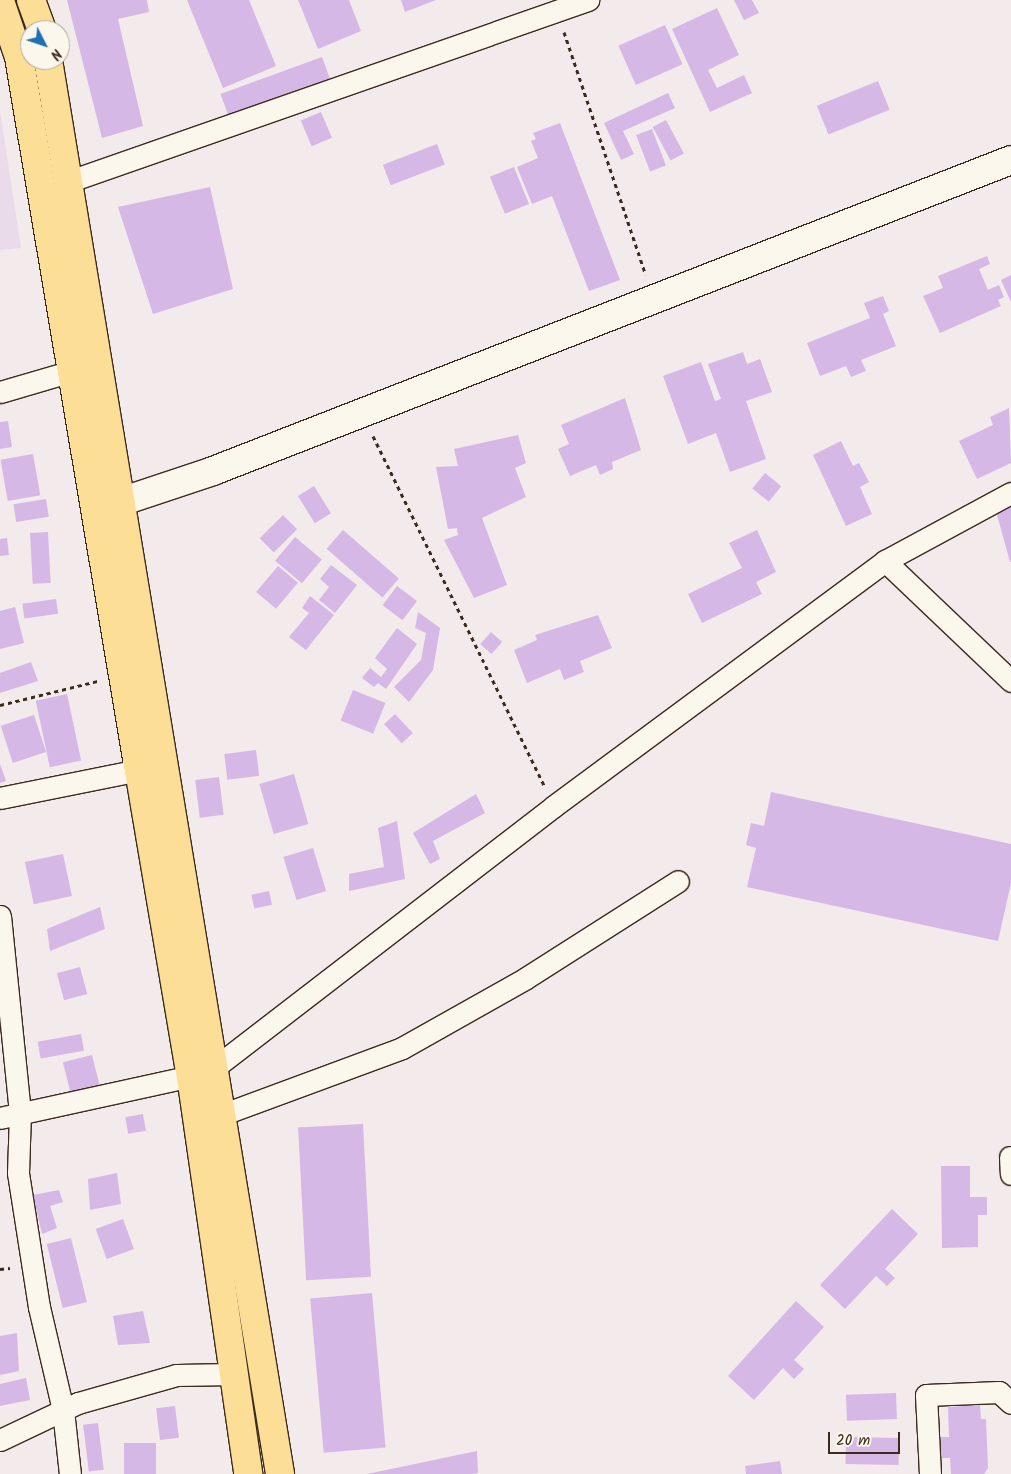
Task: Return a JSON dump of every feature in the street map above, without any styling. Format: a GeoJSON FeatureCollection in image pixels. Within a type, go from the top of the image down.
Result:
{"type":"FeatureCollection","features":[{"type":"Feature","properties":{"kind":"highway"},"geometry":{"type":"LineString","coordinates":[[31,0],[38,20]]}},
{"type":"Feature","properties":{"kind":"highway"},"geometry":{"type":"LineString","coordinates":[[0,1],[19,57],[72,371],[108,506],[202,1072],[234,1374],[248,1474]]}},
{"type":"Feature","properties":{"kind":"highway"},"geometry":{"type":"LineString","coordinates":[[50,70],[70,181],[108,506],[123,676],[140,770],[202,1072],[221,1115],[280,1474]]}},
{"type":"Feature","properties":{"kind":"main road"},"geometry":{"type":"LineString","coordinates":[[108,506],[362,413],[1011,160]]}},
{"type":"Feature","properties":{"kind":"street"},"geometry":{"type":"LineString","coordinates":[[70,181],[588,0]]}},
{"type":"Feature","properties":{"kind":"street"},"geometry":{"type":"LineString","coordinates":[[0,392],[72,371]]}},
{"type":"Feature","properties":{"kind":"street"},"geometry":{"type":"LineString","coordinates":[[10,1116],[202,1072],[554,806],[885,561],[1011,493]]}},
{"type":"Feature","properties":{"kind":"street"},"geometry":{"type":"LineString","coordinates":[[885,561],[1011,681]]}},
{"type":"Feature","properties":{"kind":"street"},"geometry":{"type":"LineString","coordinates":[[0,798],[140,770]]}},
{"type":"Feature","properties":{"kind":"street"},"geometry":{"type":"LineString","coordinates":[[221,1115],[402,1048],[526,978],[678,881]]}},
{"type":"Feature","properties":{"kind":"street"},"geometry":{"type":"LineString","coordinates":[[0,916],[10,1116],[39,1307],[63,1410],[70,1474]]}},
{"type":"Feature","properties":{"kind":"street"},"geometry":{"type":"LineString","coordinates":[[0,1440],[63,1410],[176,1375],[234,1374]]}},
{"type":"Feature","properties":{"kind":"street"},"geometry":{"type":"LineString","coordinates":[[930,1474],[926,1396],[999,1392],[1011,1403]]}},
{"type":"Feature","properties":{"kind":"path"},"geometry":{"type":"LineString","coordinates":[[558,11],[654,299]]}},
{"type":"Feature","properties":{"kind":"path"},"geometry":{"type":"LineString","coordinates":[[362,413],[554,806]]}},
{"type":"Feature","properties":{"kind":"path"},"geometry":{"type":"LineString","coordinates":[[0,705],[123,676]]}},
{"type":"Feature","properties":{"kind":"shaded area"},"geometry":{"type":"Polygon","coordinates":[[[0,111],[21,248],[0,250],[0,111]]]}},
{"type":"Feature","properties":{"kind":"building"},"geometry":{"type":"Polygon","coordinates":[[[67,0],[147,0],[149,12],[118,19],[143,126],[102,138],[67,0]]]}},
{"type":"Feature","properties":{"kind":"building"},"geometry":{"type":"Polygon","coordinates":[[[187,0],[249,0],[276,66],[223,88],[187,0]]]}},
{"type":"Feature","properties":{"kind":"building"},"geometry":{"type":"Polygon","coordinates":[[[298,0],[349,0],[361,31],[318,49],[298,0]]]}},
{"type":"Feature","properties":{"kind":"building"},"geometry":{"type":"Polygon","coordinates":[[[401,0],[436,0],[405,12],[401,0]]]}},
{"type":"Feature","properties":{"kind":"building"},"geometry":{"type":"Polygon","coordinates":[[[734,0],[752,0],[759,13],[744,20],[734,0]]]}},
{"type":"Feature","properties":{"kind":"building"},"geometry":{"type":"Polygon","coordinates":[[[717,8],[739,55],[708,70],[717,88],[744,75],[752,93],[710,112],[672,29],[717,8]]]}},
{"type":"Feature","properties":{"kind":"building"},"geometry":{"type":"Polygon","coordinates":[[[665,25],[682,64],[636,85],[618,46],[665,25]]]}},
{"type":"Feature","properties":{"kind":"building"},"geometry":{"type":"Polygon","coordinates":[[[322,57],[330,79],[228,116],[221,94],[322,57]]]}},
{"type":"Feature","properties":{"kind":"building"},"geometry":{"type":"Polygon","coordinates":[[[878,81],[890,110],[828,134],[817,106],[878,81]]]}},
{"type":"Feature","properties":{"kind":"building"},"geometry":{"type":"Polygon","coordinates":[[[668,93],[675,108],[623,131],[634,154],[621,160],[604,123],[668,93]]]}},
{"type":"Feature","properties":{"kind":"building"},"geometry":{"type":"Polygon","coordinates":[[[321,112],[332,138],[312,146],[301,121],[321,112]]]}},
{"type":"Feature","properties":{"kind":"building"},"geometry":{"type":"Polygon","coordinates":[[[666,120],[684,154],[671,161],[653,127],[666,120]]]}},
{"type":"Feature","properties":{"kind":"building"},"geometry":{"type":"Polygon","coordinates":[[[560,123],[620,280],[589,291],[552,196],[532,204],[517,167],[538,158],[531,141],[536,139],[533,133],[560,123]]]}},
{"type":"Feature","properties":{"kind":"building"},"geometry":{"type":"Polygon","coordinates":[[[652,129],[666,165],[650,172],[636,135],[652,129]]]}},
{"type":"Feature","properties":{"kind":"building"},"geometry":{"type":"Polygon","coordinates":[[[437,144],[445,165],[391,185],[383,165],[437,144]]]}},
{"type":"Feature","properties":{"kind":"building"},"geometry":{"type":"Polygon","coordinates":[[[514,167],[529,204],[505,214],[490,177],[514,167]]]}},
{"type":"Feature","properties":{"kind":"building"},"geometry":{"type":"Polygon","coordinates":[[[210,187],[233,289],[153,314],[118,207],[210,187]]]}},
{"type":"Feature","properties":{"kind":"building"},"geometry":{"type":"Polygon","coordinates":[[[987,256],[990,264],[979,269],[988,290],[999,285],[1004,297],[998,300],[1001,306],[940,333],[923,296],[943,288],[938,276],[987,256]]]}},
{"type":"Feature","properties":{"kind":"building"},"geometry":{"type":"Polygon","coordinates":[[[1011,275],[1011,302],[1001,280],[1011,275]]]}},
{"type":"Feature","properties":{"kind":"building"},"geometry":{"type":"Polygon","coordinates":[[[883,296],[889,311],[883,314],[896,346],[861,360],[866,371],[851,377],[846,366],[820,376],[807,343],[870,318],[864,303],[883,296]]]}},
{"type":"Feature","properties":{"kind":"building"},"geometry":{"type":"Polygon","coordinates":[[[743,352],[747,364],[760,359],[772,392],[746,401],[766,459],[730,472],[716,433],[688,444],[663,376],[701,362],[715,401],[721,399],[708,364],[743,352]]]}},
{"type":"Feature","properties":{"kind":"building"},"geometry":{"type":"Polygon","coordinates":[[[625,398],[641,450],[612,462],[613,469],[600,475],[596,465],[570,476],[558,449],[569,444],[561,425],[625,398]]]}},
{"type":"Feature","properties":{"kind":"building"},"geometry":{"type":"Polygon","coordinates":[[[1009,408],[1011,463],[977,479],[959,441],[993,425],[990,417],[1009,408]]]}},
{"type":"Feature","properties":{"kind":"building"},"geometry":{"type":"Polygon","coordinates":[[[8,421],[12,447],[0,449],[0,422],[8,421]]]}},
{"type":"Feature","properties":{"kind":"building"},"geometry":{"type":"Polygon","coordinates":[[[518,435],[526,463],[515,468],[526,497],[482,518],[507,585],[474,598],[444,540],[458,535],[457,528],[448,529],[436,467],[458,466],[454,449],[518,435]]]}},
{"type":"Feature","properties":{"kind":"building"},"geometry":{"type":"Polygon","coordinates":[[[841,441],[853,466],[859,463],[869,482],[860,487],[872,514],[846,526],[813,455],[841,441]]]}},
{"type":"Feature","properties":{"kind":"building"},"geometry":{"type":"Polygon","coordinates":[[[33,454],[40,495],[8,501],[1,460],[33,454]]]}},
{"type":"Feature","properties":{"kind":"building"},"geometry":{"type":"Polygon","coordinates":[[[765,473],[781,486],[769,502],[752,489],[765,473]]]}},
{"type":"Feature","properties":{"kind":"building"},"geometry":{"type":"Polygon","coordinates":[[[314,486],[331,513],[315,523],[298,496],[314,486]]]}},
{"type":"Feature","properties":{"kind":"building"},"geometry":{"type":"Polygon","coordinates":[[[46,499],[49,517],[16,522],[13,504],[46,499]]]}},
{"type":"Feature","properties":{"kind":"building"},"geometry":{"type":"Polygon","coordinates":[[[1011,507],[1011,562],[1010,562],[996,511],[1011,507]]]}},
{"type":"Feature","properties":{"kind":"building"},"geometry":{"type":"Polygon","coordinates":[[[283,515],[297,529],[274,552],[260,538],[283,515]]]}},
{"type":"Feature","properties":{"kind":"building"},"geometry":{"type":"Polygon","coordinates":[[[343,530],[399,579],[382,597],[327,549],[343,530]]]}},
{"type":"Feature","properties":{"kind":"building"},"geometry":{"type":"Polygon","coordinates":[[[757,530],[776,572],[756,582],[762,594],[702,623],[688,594],[742,568],[729,543],[757,530]]]}},
{"type":"Feature","properties":{"kind":"building"},"geometry":{"type":"Polygon","coordinates":[[[48,532],[51,583],[33,584],[30,533],[48,532]]]}},
{"type":"Feature","properties":{"kind":"building"},"geometry":{"type":"Polygon","coordinates":[[[295,537],[322,559],[302,583],[275,561],[295,537]]]}},
{"type":"Feature","properties":{"kind":"building"},"geometry":{"type":"Polygon","coordinates":[[[7,538],[9,555],[0,556],[0,539],[7,538]]]}},
{"type":"Feature","properties":{"kind":"building"},"geometry":{"type":"Polygon","coordinates":[[[331,565],[357,585],[335,613],[319,600],[329,587],[320,579],[331,565]]]}},
{"type":"Feature","properties":{"kind":"building"},"geometry":{"type":"Polygon","coordinates":[[[278,566],[298,583],[276,609],[256,592],[278,566]]]}},
{"type":"Feature","properties":{"kind":"building"},"geometry":{"type":"Polygon","coordinates":[[[397,586],[417,601],[403,620],[383,605],[397,586]]]}},
{"type":"Feature","properties":{"kind":"building"},"geometry":{"type":"Polygon","coordinates":[[[310,596],[334,615],[306,650],[289,637],[309,613],[302,608],[310,596]]]}},
{"type":"Feature","properties":{"kind":"building"},"geometry":{"type":"Polygon","coordinates":[[[56,599],[58,614],[24,619],[22,604],[56,599]]]}},
{"type":"Feature","properties":{"kind":"building"},"geometry":{"type":"Polygon","coordinates":[[[15,607],[24,643],[0,649],[0,611],[15,607]]]}},
{"type":"Feature","properties":{"kind":"building"},"geometry":{"type":"Polygon","coordinates":[[[418,612],[440,628],[433,670],[409,702],[394,687],[421,660],[426,633],[415,628],[418,612]]]}},
{"type":"Feature","properties":{"kind":"building"},"geometry":{"type":"Polygon","coordinates":[[[598,615],[612,648],[580,661],[584,672],[564,680],[560,669],[527,683],[514,650],[537,640],[535,635],[598,615]]]}},
{"type":"Feature","properties":{"kind":"building"},"geometry":{"type":"Polygon","coordinates":[[[397,628],[417,644],[386,689],[378,683],[374,687],[362,678],[370,668],[381,677],[387,669],[375,658],[397,628]]]}},
{"type":"Feature","properties":{"kind":"building"},"geometry":{"type":"Polygon","coordinates":[[[491,632],[502,642],[491,654],[480,644],[491,632]]]}},
{"type":"Feature","properties":{"kind":"building"},"geometry":{"type":"Polygon","coordinates":[[[31,662],[38,681],[0,693],[0,673],[31,662]]]}},
{"type":"Feature","properties":{"kind":"building"},"geometry":{"type":"Polygon","coordinates":[[[353,690],[385,703],[373,734],[341,721],[353,690]]]}},
{"type":"Feature","properties":{"kind":"building"},"geometry":{"type":"Polygon","coordinates":[[[67,694],[81,761],[50,767],[36,701],[67,694]]]}},
{"type":"Feature","properties":{"kind":"building"},"geometry":{"type":"Polygon","coordinates":[[[395,714],[413,733],[402,743],[384,724],[395,714]]]}},
{"type":"Feature","properties":{"kind":"building"},"geometry":{"type":"Polygon","coordinates":[[[34,715],[46,752],[13,763],[1,726],[34,715]]]}},
{"type":"Feature","properties":{"kind":"building"},"geometry":{"type":"Polygon","coordinates":[[[256,750],[259,776],[227,780],[224,754],[256,750]]]}},
{"type":"Feature","properties":{"kind":"building"},"geometry":{"type":"Polygon","coordinates":[[[0,764],[6,781],[0,783],[0,764]]]}},
{"type":"Feature","properties":{"kind":"building"},"geometry":{"type":"Polygon","coordinates":[[[294,774],[308,824],[274,834],[259,784],[294,774]]]}},
{"type":"Feature","properties":{"kind":"building"},"geometry":{"type":"Polygon","coordinates":[[[219,777],[224,815],[200,818],[195,780],[219,777]]]}},
{"type":"Feature","properties":{"kind":"building"},"geometry":{"type":"Polygon","coordinates":[[[771,792],[1011,844],[1011,883],[998,941],[747,887],[756,848],[746,845],[751,823],[764,826],[771,792]]]}},
{"type":"Feature","properties":{"kind":"building"},"geometry":{"type":"Polygon","coordinates":[[[476,794],[485,813],[433,841],[440,859],[430,864],[413,833],[476,794]]]}},
{"type":"Feature","properties":{"kind":"building"},"geometry":{"type":"Polygon","coordinates":[[[397,821],[405,879],[349,891],[349,874],[384,867],[378,828],[397,821]]]}},
{"type":"Feature","properties":{"kind":"building"},"geometry":{"type":"Polygon","coordinates":[[[313,848],[326,891],[297,900],[283,857],[313,848]]]}},
{"type":"Feature","properties":{"kind":"building"},"geometry":{"type":"Polygon","coordinates":[[[63,854],[72,896],[34,904],[25,862],[63,854]]]}},
{"type":"Feature","properties":{"kind":"building"},"geometry":{"type":"Polygon","coordinates":[[[269,891],[272,905],[254,908],[251,895],[269,891]]]}},
{"type":"Feature","properties":{"kind":"building"},"geometry":{"type":"Polygon","coordinates":[[[100,907],[105,929],[50,951],[47,929],[100,907]]]}},
{"type":"Feature","properties":{"kind":"building"},"geometry":{"type":"Polygon","coordinates":[[[80,967],[87,994],[64,1000],[57,973],[80,967]]]}},
{"type":"Feature","properties":{"kind":"building"},"geometry":{"type":"Polygon","coordinates":[[[81,1034],[84,1051],[41,1058],[38,1042],[81,1034]]]}},
{"type":"Feature","properties":{"kind":"building"},"geometry":{"type":"Polygon","coordinates":[[[92,1055],[100,1088],[71,1095],[63,1062],[92,1055]]]}},
{"type":"Feature","properties":{"kind":"building"},"geometry":{"type":"Polygon","coordinates":[[[143,1114],[146,1131],[128,1134],[125,1117],[143,1114]]]}},
{"type":"Feature","properties":{"kind":"building"},"geometry":{"type":"Polygon","coordinates":[[[363,1124],[371,1277],[306,1280],[298,1127],[363,1124]]]}},
{"type":"Feature","properties":{"kind":"building"},"geometry":{"type":"Polygon","coordinates":[[[941,1166],[970,1166],[970,1197],[987,1197],[987,1215],[978,1215],[978,1247],[942,1248],[941,1166]]]}},
{"type":"Feature","properties":{"kind":"building"},"geometry":{"type":"Polygon","coordinates":[[[117,1173],[121,1204],[90,1210],[88,1179],[117,1173]]]}},
{"type":"Feature","properties":{"kind":"building"},"geometry":{"type":"Polygon","coordinates":[[[59,1190],[63,1202],[50,1206],[57,1228],[42,1234],[33,1195],[59,1190]]]}},
{"type":"Feature","properties":{"kind":"building"},"geometry":{"type":"Polygon","coordinates":[[[892,1209],[918,1234],[885,1269],[895,1278],[887,1286],[876,1276],[845,1309],[820,1285],[892,1209]]]}},
{"type":"Feature","properties":{"kind":"building"},"geometry":{"type":"Polygon","coordinates":[[[123,1219],[134,1249],[107,1259],[96,1229],[123,1219]]]}},
{"type":"Feature","properties":{"kind":"building"},"geometry":{"type":"Polygon","coordinates":[[[71,1238],[87,1302],[63,1308],[47,1244],[71,1238]]]}},
{"type":"Feature","properties":{"kind":"building"},"geometry":{"type":"Polygon","coordinates":[[[372,1293],[386,1447],[324,1453],[310,1298],[372,1293]]]}},
{"type":"Feature","properties":{"kind":"building"},"geometry":{"type":"Polygon","coordinates":[[[796,1301],[824,1327],[794,1360],[804,1369],[794,1379],[783,1368],[754,1400],[728,1376],[796,1301]]]}},
{"type":"Feature","properties":{"kind":"building"},"geometry":{"type":"Polygon","coordinates":[[[143,1311],[150,1343],[118,1345],[113,1316],[143,1311]]]}},
{"type":"Feature","properties":{"kind":"building"},"geometry":{"type":"Polygon","coordinates":[[[17,1333],[19,1371],[0,1375],[0,1336],[17,1333]]]}},
{"type":"Feature","properties":{"kind":"building"},"geometry":{"type":"Polygon","coordinates":[[[26,1378],[30,1400],[0,1406],[0,1384],[26,1378]]]}},
{"type":"Feature","properties":{"kind":"building"},"geometry":{"type":"Polygon","coordinates":[[[896,1393],[897,1419],[847,1421],[846,1395],[896,1393]]]}},
{"type":"Feature","properties":{"kind":"building"},"geometry":{"type":"Polygon","coordinates":[[[980,1405],[981,1419],[986,1419],[988,1468],[984,1474],[951,1474],[950,1458],[938,1458],[937,1437],[949,1437],[948,1407],[980,1405]]]}},
{"type":"Feature","properties":{"kind":"building"},"geometry":{"type":"Polygon","coordinates":[[[175,1406],[179,1438],[160,1440],[156,1408],[175,1406]]]}},
{"type":"Feature","properties":{"kind":"building"},"geometry":{"type":"Polygon","coordinates":[[[98,1423],[104,1470],[89,1471],[83,1425],[98,1423]]]}},
{"type":"Feature","properties":{"kind":"building"},"geometry":{"type":"Polygon","coordinates":[[[846,1437],[899,1438],[899,1465],[846,1464],[846,1437]]]}},
{"type":"Feature","properties":{"kind":"building"},"geometry":{"type":"Polygon","coordinates":[[[124,1443],[156,1443],[156,1474],[124,1474],[124,1443]]]}},
{"type":"Feature","properties":{"kind":"building"},"geometry":{"type":"Polygon","coordinates":[[[477,1451],[478,1473],[367,1474],[477,1451]]]}},
{"type":"Feature","properties":{"kind":"building"},"geometry":{"type":"Polygon","coordinates":[[[780,1461],[782,1474],[746,1474],[745,1466],[780,1461]]]}}]}
